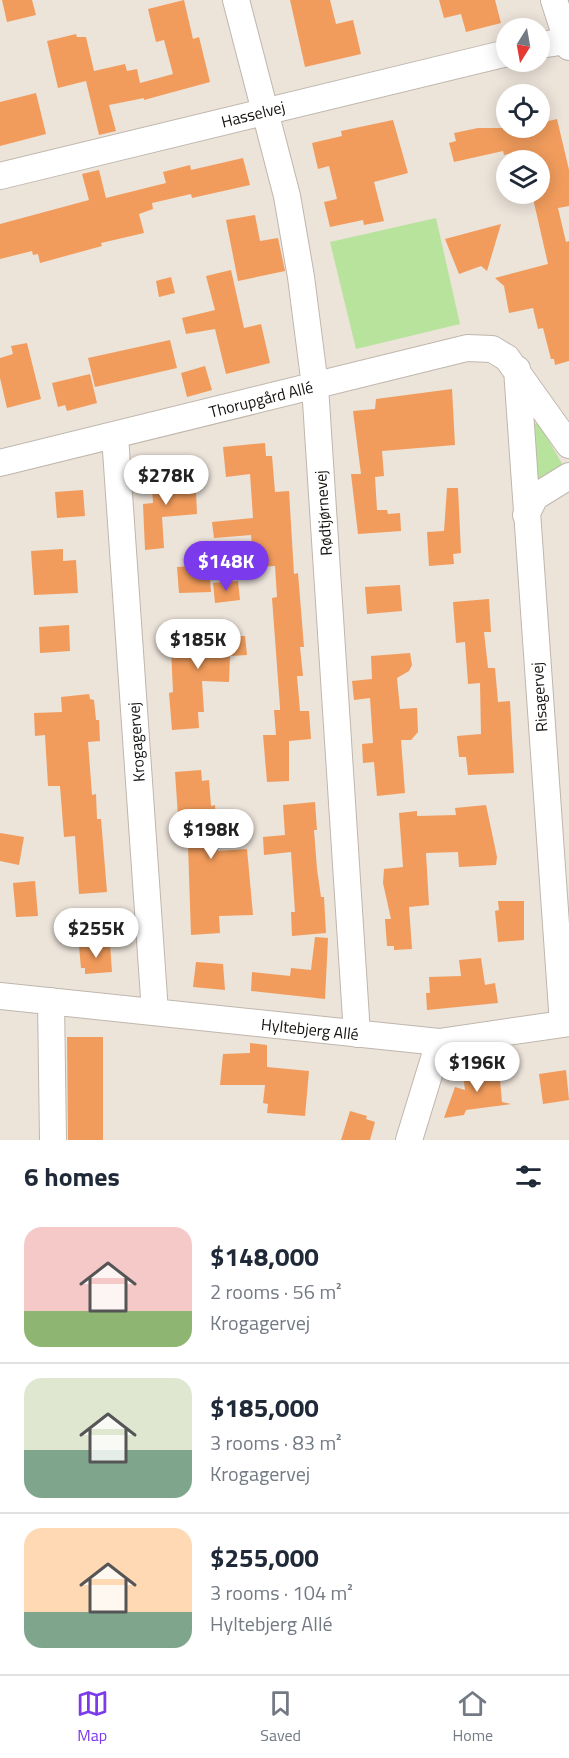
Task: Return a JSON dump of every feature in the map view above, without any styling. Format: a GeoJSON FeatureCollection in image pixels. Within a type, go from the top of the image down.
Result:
{"type":"FeatureCollection","features":[{"type":"Feature","properties":{"kind":"street","name":"Rødtjørnevej"},"geometry":{"type":"LineString","coordinates":[[236,0],[267,111],[287,196],[301,277],[315,386],[357,1034]]}},
{"type":"Feature","properties":{"kind":"street"},"geometry":{"type":"LineString","coordinates":[[550,45],[568,44],[554,0]]}},
{"type":"Feature","properties":{"kind":"street","name":"Hasselvej"},"geometry":{"type":"LineString","coordinates":[[0,176],[496,56]]}},
{"type":"Feature","properties":{"kind":"street","name":"Thorupgård Allé"},"geometry":{"type":"LineString","coordinates":[[0,463],[466,348],[492,349],[507,358],[569,445]]}},
{"type":"Feature","properties":{"kind":"street","name":"Risagervej"},"geometry":{"type":"LineString","coordinates":[[517,369],[526,515],[566,1024]]}},
{"type":"Feature","properties":{"kind":"street","name":"Krogagervej"},"geometry":{"type":"LineString","coordinates":[[115,436],[155,1012]]}},
{"type":"Feature","properties":{"kind":"street"},"geometry":{"type":"LineString","coordinates":[[526,515],[535,497],[569,476]]}},
{"type":"Feature","properties":{"kind":"street","name":"Hyltebjerg Allé"},"geometry":{"type":"LineString","coordinates":[[0,996],[439,1042],[566,1024]]}},
{"type":"Feature","properties":{"kind":"street"},"geometry":{"type":"LineString","coordinates":[[51,1001],[53,1140]]}},
{"type":"Feature","properties":{"kind":"street"},"geometry":{"type":"LineString","coordinates":[[410,1140],[439,1042]]}},
{"type":"Feature","properties":{"kind":"green space"},"geometry":{"type":"Polygon","coordinates":[[[436,218],[460,324],[356,349],[330,242],[436,218]]]}},
{"type":"Feature","properties":{"kind":"green space"},"geometry":{"type":"Polygon","coordinates":[[[532,423],[539,424],[564,467],[540,482],[534,478],[532,423]]]}},
{"type":"Feature","properties":{"kind":"building"},"geometry":{"type":"Polygon","coordinates":[[[2,0],[32,0],[36,15],[7,22],[2,0]]]}},
{"type":"Feature","properties":{"kind":"building"},"geometry":{"type":"Polygon","coordinates":[[[184,0],[193,39],[199,37],[210,82],[144,100],[144,98],[109,105],[116,131],[99,135],[86,81],[58,88],[47,41],[76,34],[77,37],[86,37],[94,71],[125,64],[127,71],[137,69],[140,83],[173,74],[164,40],[156,42],[148,9],[184,0]]]}},
{"type":"Feature","properties":{"kind":"building"},"geometry":{"type":"Polygon","coordinates":[[[290,0],[330,0],[336,24],[353,20],[361,54],[305,67],[290,0]]]}},
{"type":"Feature","properties":{"kind":"building"},"geometry":{"type":"Polygon","coordinates":[[[439,0],[495,0],[500,18],[496,18],[496,24],[466,32],[461,14],[444,18],[439,0]]]}},
{"type":"Feature","properties":{"kind":"building"},"geometry":{"type":"Polygon","coordinates":[[[36,93],[46,134],[0,146],[0,102],[36,93]]]}},
{"type":"Feature","properties":{"kind":"building"},"geometry":{"type":"Polygon","coordinates":[[[557,119],[569,170],[569,206],[558,208],[566,242],[569,241],[569,361],[555,365],[554,359],[551,359],[543,328],[538,329],[533,308],[509,313],[504,286],[495,278],[548,264],[534,204],[550,204],[550,150],[496,150],[496,153],[454,162],[449,143],[456,141],[454,133],[478,128],[496,128],[496,138],[550,138],[550,121],[557,119]]]}},
{"type":"Feature","properties":{"kind":"building"},"geometry":{"type":"Polygon","coordinates":[[[393,120],[408,173],[374,182],[384,221],[364,225],[363,220],[330,227],[324,202],[337,199],[329,166],[318,169],[312,143],[342,136],[341,131],[393,120]]]}},
{"type":"Feature","properties":{"kind":"building"},"geometry":{"type":"Polygon","coordinates":[[[243,158],[250,185],[192,198],[191,194],[152,203],[153,209],[139,214],[144,233],[101,243],[102,246],[40,263],[38,254],[33,255],[32,251],[0,259],[0,224],[89,200],[82,174],[99,170],[106,198],[166,183],[163,172],[190,165],[191,170],[243,158]]]}},
{"type":"Feature","properties":{"kind":"building"},"geometry":{"type":"Polygon","coordinates":[[[255,215],[260,241],[278,238],[285,271],[238,281],[226,220],[255,215]]]}},
{"type":"Feature","properties":{"kind":"building"},"geometry":{"type":"Polygon","coordinates":[[[501,224],[487,271],[481,266],[459,274],[445,239],[501,224]]]}},
{"type":"Feature","properties":{"kind":"building"},"geometry":{"type":"Polygon","coordinates":[[[231,270],[244,328],[261,324],[270,363],[226,374],[215,329],[186,334],[182,318],[215,310],[206,276],[231,270]]]}},
{"type":"Feature","properties":{"kind":"building"},"geometry":{"type":"Polygon","coordinates":[[[171,277],[175,293],[159,297],[156,281],[171,277]]]}},
{"type":"Feature","properties":{"kind":"building"},"geometry":{"type":"Polygon","coordinates":[[[170,340],[177,368],[95,387],[88,358],[170,340]]]}},
{"type":"Feature","properties":{"kind":"building"},"geometry":{"type":"Polygon","coordinates":[[[27,343],[41,399],[7,408],[0,378],[0,358],[13,354],[11,346],[27,343]]]}},
{"type":"Feature","properties":{"kind":"building"},"geometry":{"type":"Polygon","coordinates":[[[205,366],[212,390],[187,397],[181,373],[205,366]]]}},
{"type":"Feature","properties":{"kind":"building"},"geometry":{"type":"Polygon","coordinates":[[[90,374],[97,403],[67,411],[65,405],[58,407],[52,383],[90,374]]]}},
{"type":"Feature","properties":{"kind":"building"},"geometry":{"type":"Polygon","coordinates":[[[452,389],[455,445],[382,451],[384,476],[375,477],[377,510],[387,510],[388,514],[400,513],[401,531],[358,534],[351,474],[361,474],[353,411],[375,409],[376,399],[452,389]]]}},
{"type":"Feature","properties":{"kind":"building"},"geometry":{"type":"Polygon","coordinates":[[[265,443],[266,456],[272,456],[275,492],[289,491],[294,574],[298,573],[304,647],[300,647],[303,676],[297,676],[300,711],[309,711],[311,739],[289,741],[289,781],[267,782],[263,735],[276,735],[274,710],[280,710],[272,598],[277,597],[275,566],[254,567],[251,535],[214,538],[212,522],[253,518],[250,474],[226,477],[223,447],[265,443]]]}},
{"type":"Feature","properties":{"kind":"building"},"geometry":{"type":"Polygon","coordinates":[[[182,471],[184,493],[196,492],[197,514],[162,517],[164,548],[145,550],[143,504],[153,503],[151,473],[182,471]]]}},
{"type":"Feature","properties":{"kind":"building"},"geometry":{"type":"Polygon","coordinates":[[[447,488],[458,488],[461,553],[453,554],[454,564],[429,566],[427,532],[444,531],[447,488]]]}},
{"type":"Feature","properties":{"kind":"building"},"geometry":{"type":"Polygon","coordinates":[[[83,490],[85,516],[57,518],[55,492],[83,490]]]}},
{"type":"Feature","properties":{"kind":"building"},"geometry":{"type":"Polygon","coordinates":[[[63,549],[63,561],[76,560],[78,593],[34,595],[31,551],[63,549]]]}},
{"type":"Feature","properties":{"kind":"building"},"geometry":{"type":"Polygon","coordinates":[[[209,565],[211,592],[179,593],[177,567],[209,565]]]}},
{"type":"Feature","properties":{"kind":"building"},"geometry":{"type":"Polygon","coordinates":[[[238,581],[240,600],[215,603],[213,583],[238,581]]]}},
{"type":"Feature","properties":{"kind":"building"},"geometry":{"type":"Polygon","coordinates":[[[400,585],[402,611],[367,614],[365,587],[400,585]]]}},
{"type":"Feature","properties":{"kind":"building"},"geometry":{"type":"Polygon","coordinates":[[[489,599],[491,632],[484,632],[488,668],[495,668],[498,702],[510,701],[514,773],[468,775],[466,757],[459,757],[457,736],[481,734],[480,683],[468,684],[465,642],[456,643],[453,602],[489,599]]]}},
{"type":"Feature","properties":{"kind":"building"},"geometry":{"type":"Polygon","coordinates":[[[197,624],[197,637],[245,636],[247,655],[230,656],[229,682],[202,681],[204,712],[198,712],[199,728],[172,730],[169,693],[173,692],[170,626],[197,624]]]}},
{"type":"Feature","properties":{"kind":"building"},"geometry":{"type":"Polygon","coordinates":[[[69,625],[70,651],[40,653],[39,627],[69,625]]]}},
{"type":"Feature","properties":{"kind":"building"},"geometry":{"type":"Polygon","coordinates":[[[410,653],[412,665],[409,671],[397,678],[400,709],[417,708],[418,732],[411,740],[401,740],[405,793],[377,796],[374,762],[363,763],[362,744],[373,743],[370,698],[354,700],[352,681],[372,679],[371,656],[410,653]]]}},
{"type":"Feature","properties":{"kind":"building"},"geometry":{"type":"Polygon","coordinates":[[[89,694],[90,699],[94,700],[96,720],[99,720],[100,741],[88,742],[92,795],[96,794],[97,819],[101,819],[107,892],[79,894],[75,836],[64,837],[60,786],[48,786],[45,735],[35,736],[34,713],[62,712],[61,697],[89,694]]]}},
{"type":"Feature","properties":{"kind":"building"},"geometry":{"type":"Polygon","coordinates":[[[201,770],[202,781],[209,780],[211,806],[215,805],[218,851],[247,849],[253,915],[219,916],[220,933],[191,935],[187,815],[178,816],[175,772],[201,770]]]}},
{"type":"Feature","properties":{"kind":"building"},"geometry":{"type":"Polygon","coordinates":[[[315,802],[317,830],[314,830],[317,869],[321,897],[324,897],[326,933],[292,936],[291,912],[295,912],[291,852],[264,855],[263,837],[285,835],[283,805],[315,802]]]}},
{"type":"Feature","properties":{"kind":"building"},"geometry":{"type":"Polygon","coordinates":[[[486,805],[497,857],[496,865],[459,867],[458,852],[426,853],[429,905],[409,907],[412,949],[394,950],[394,946],[387,946],[385,919],[391,919],[383,883],[384,869],[403,867],[399,813],[417,811],[417,816],[456,815],[455,808],[486,805]]]}},
{"type":"Feature","properties":{"kind":"building"},"geometry":{"type":"Polygon","coordinates":[[[0,833],[24,837],[19,865],[0,861],[0,833]]]}},
{"type":"Feature","properties":{"kind":"building"},"geometry":{"type":"Polygon","coordinates":[[[35,881],[38,916],[16,917],[13,883],[35,881]]]}},
{"type":"Feature","properties":{"kind":"building"},"geometry":{"type":"Polygon","coordinates":[[[498,901],[524,901],[524,940],[498,942],[495,911],[499,910],[498,901]]]}},
{"type":"Feature","properties":{"kind":"building"},"geometry":{"type":"Polygon","coordinates":[[[315,937],[328,938],[325,999],[251,991],[252,972],[290,976],[291,968],[311,970],[315,937]]]}},
{"type":"Feature","properties":{"kind":"building"},"geometry":{"type":"Polygon","coordinates":[[[110,944],[112,972],[85,974],[85,968],[81,968],[79,946],[110,944]]]}},
{"type":"Feature","properties":{"kind":"building"},"geometry":{"type":"Polygon","coordinates":[[[481,958],[485,985],[495,983],[498,1003],[427,1010],[426,993],[430,993],[429,977],[461,976],[459,960],[481,958]]]}},
{"type":"Feature","properties":{"kind":"building"},"geometry":{"type":"Polygon","coordinates":[[[196,962],[223,964],[225,990],[193,987],[196,962]]]}},
{"type":"Feature","properties":{"kind":"building"},"geometry":{"type":"Polygon","coordinates":[[[67,1037],[103,1037],[103,1140],[68,1140],[67,1037]]]}},
{"type":"Feature","properties":{"kind":"building"},"geometry":{"type":"Polygon","coordinates":[[[250,1043],[267,1045],[267,1067],[309,1071],[305,1116],[267,1113],[268,1104],[263,1103],[265,1085],[220,1085],[223,1054],[250,1053],[250,1043]]]}},
{"type":"Feature","properties":{"kind":"building"},"geometry":{"type":"Polygon","coordinates":[[[499,1068],[502,1102],[511,1104],[466,1110],[464,1115],[444,1118],[455,1087],[465,1090],[463,1073],[499,1068]]]}},
{"type":"Feature","properties":{"kind":"building"},"geometry":{"type":"Polygon","coordinates":[[[566,1070],[569,1100],[543,1104],[539,1074],[566,1070]]]}},
{"type":"Feature","properties":{"kind":"building"},"geometry":{"type":"Polygon","coordinates":[[[350,1111],[367,1116],[366,1119],[375,1122],[370,1140],[341,1140],[350,1111]]]}}]}
